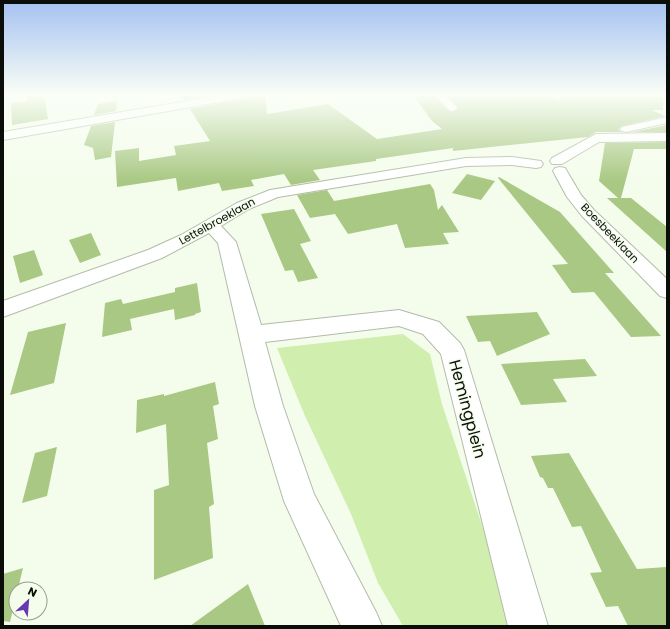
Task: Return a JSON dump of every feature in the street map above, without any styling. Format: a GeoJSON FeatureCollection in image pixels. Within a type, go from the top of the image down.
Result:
{"type":"FeatureCollection","features":[{"type":"Feature","properties":{"kind":"street"},"geometry":{"type":"LineString","coordinates":[[3,136],[77,123]]}},
{"type":"Feature","properties":{"kind":"street"},"geometry":{"type":"LineString","coordinates":[[558,166],[596,138],[653,123]]}},
{"type":"Feature","properties":{"kind":"street"},"geometry":{"type":"LineString","coordinates":[[596,138],[667,138]]}},
{"type":"Feature","properties":{"kind":"street","name":"Lettelbroeklaan"},"geometry":{"type":"LineString","coordinates":[[3,309],[155,254],[211,225],[242,206],[275,193],[466,162],[512,161],[536,164],[538,160],[542,159],[558,166]]}},
{"type":"Feature","properties":{"kind":"street","name":"Boesbeeklaan"},"geometry":{"type":"LineString","coordinates":[[558,166],[575,197],[588,213],[667,291]]}},
{"type":"Feature","properties":{"kind":"street"},"geometry":{"type":"LineString","coordinates":[[211,225],[227,242],[269,406],[300,501],[362,626]]}},
{"type":"Feature","properties":{"kind":"street","name":"Hemingplein"},"geometry":{"type":"LineString","coordinates":[[252,335],[399,318],[431,328],[452,350],[528,626]]}},
{"type":"Feature","properties":{"kind":"green space"},"geometry":{"type":"Polygon","coordinates":[[[403,334],[430,354],[442,404],[499,577],[511,626],[403,626],[378,583],[351,514],[305,416],[277,348],[403,334]]]}},
{"type":"Feature","properties":{"kind":"building"},"geometry":{"type":"Polygon","coordinates":[[[115,123],[111,157],[95,160],[93,148],[84,145],[91,126],[115,123]]]}},
{"type":"Feature","properties":{"kind":"building"},"geometry":{"type":"Polygon","coordinates":[[[199,123],[355,123],[377,139],[442,129],[435,123],[633,123],[622,126],[618,129],[621,132],[596,132],[588,137],[453,151],[453,148],[313,170],[320,180],[291,185],[284,174],[251,180],[254,186],[222,191],[219,183],[178,191],[176,178],[117,187],[115,151],[139,148],[139,161],[176,155],[174,146],[210,141],[199,123]]]}},
{"type":"Feature","properties":{"kind":"building"},"geometry":{"type":"Polygon","coordinates":[[[667,125],[667,132],[633,132],[667,125]]]}},
{"type":"Feature","properties":{"kind":"building"},"geometry":{"type":"Polygon","coordinates":[[[667,142],[667,149],[634,149],[621,198],[631,198],[667,227],[667,252],[607,198],[618,198],[599,181],[605,143],[667,142]]]}},
{"type":"Feature","properties":{"kind":"building"},"geometry":{"type":"Polygon","coordinates":[[[467,174],[495,181],[481,200],[452,193],[467,174]]]}},
{"type":"Feature","properties":{"kind":"building"},"geometry":{"type":"Polygon","coordinates":[[[499,177],[560,212],[614,273],[605,273],[661,336],[631,337],[594,292],[572,293],[552,265],[568,264],[498,178],[499,177]]]}},
{"type":"Feature","properties":{"kind":"building"},"geometry":{"type":"Polygon","coordinates":[[[430,184],[434,190],[438,210],[442,205],[459,232],[443,233],[449,244],[405,248],[397,224],[348,234],[335,214],[310,218],[297,195],[327,190],[334,201],[430,184]]]}},
{"type":"Feature","properties":{"kind":"building"},"geometry":{"type":"Polygon","coordinates":[[[294,209],[311,241],[300,244],[318,278],[298,282],[293,270],[285,271],[261,214],[294,209]]]}},
{"type":"Feature","properties":{"kind":"building"},"geometry":{"type":"Polygon","coordinates":[[[91,233],[101,255],[80,263],[69,240],[91,233]]]}},
{"type":"Feature","properties":{"kind":"building"},"geometry":{"type":"Polygon","coordinates":[[[34,250],[43,275],[20,283],[13,256],[34,250]]]}},
{"type":"Feature","properties":{"kind":"building"},"geometry":{"type":"Polygon","coordinates":[[[197,283],[201,312],[175,320],[174,309],[130,319],[132,330],[102,337],[105,303],[121,299],[123,304],[175,292],[175,288],[197,283]]]}},
{"type":"Feature","properties":{"kind":"building"},"geometry":{"type":"Polygon","coordinates":[[[537,312],[550,334],[497,356],[490,341],[478,342],[466,316],[537,312]]]}},
{"type":"Feature","properties":{"kind":"building"},"geometry":{"type":"Polygon","coordinates":[[[66,323],[54,383],[10,395],[28,332],[66,323]]]}},
{"type":"Feature","properties":{"kind":"building"},"geometry":{"type":"Polygon","coordinates":[[[585,359],[597,376],[553,379],[567,402],[521,405],[501,364],[585,359]]]}},
{"type":"Feature","properties":{"kind":"building"},"geometry":{"type":"Polygon","coordinates":[[[215,382],[219,404],[213,406],[218,439],[207,443],[214,504],[209,507],[213,558],[154,580],[154,490],[169,485],[166,424],[136,433],[137,400],[164,394],[164,396],[215,382]]]}},
{"type":"Feature","properties":{"kind":"building"},"geometry":{"type":"Polygon","coordinates":[[[57,447],[47,496],[22,503],[35,453],[57,447]]]}},
{"type":"Feature","properties":{"kind":"building"},"geometry":{"type":"Polygon","coordinates":[[[569,453],[637,569],[667,567],[667,626],[628,626],[618,606],[606,607],[590,573],[602,572],[581,526],[572,527],[553,488],[548,488],[543,478],[540,477],[531,456],[569,453]]]}},
{"type":"Feature","properties":{"kind":"building"},"geometry":{"type":"Polygon","coordinates":[[[23,568],[20,581],[8,581],[8,621],[10,622],[3,621],[3,574],[23,568]]]}},
{"type":"Feature","properties":{"kind":"building"},"geometry":{"type":"Polygon","coordinates":[[[248,584],[265,626],[190,626],[248,584]]]}}]}
